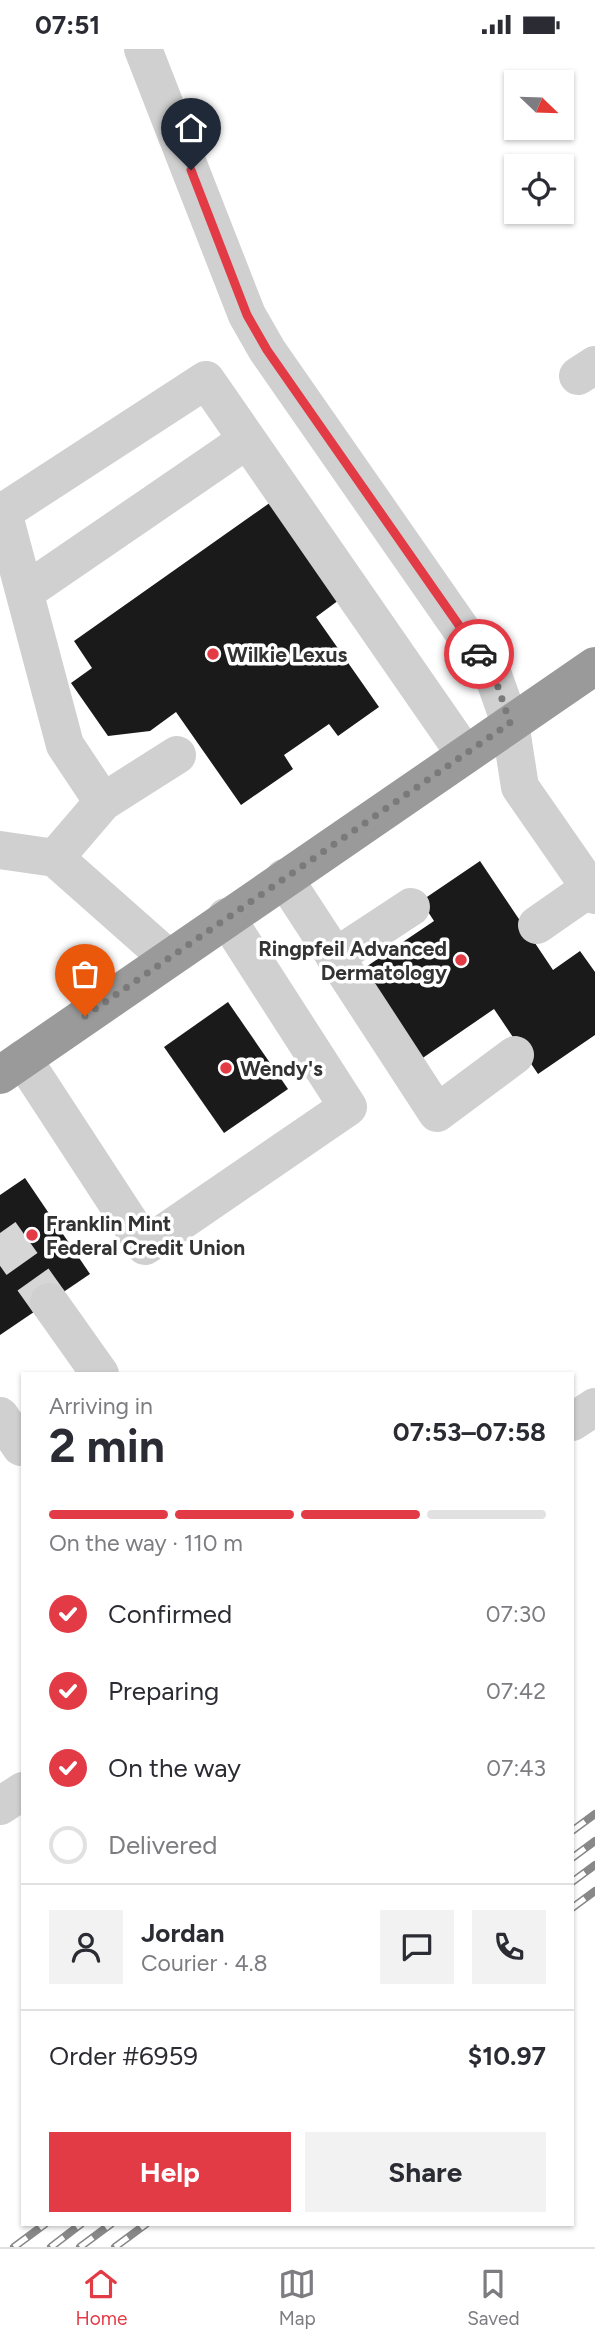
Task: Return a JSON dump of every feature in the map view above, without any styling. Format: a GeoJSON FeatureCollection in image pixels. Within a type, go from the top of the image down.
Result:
{"type":"FeatureCollection","features":[{"type":"Feature","properties":{"kind":"highway"},"geometry":{"type":"LineString","coordinates":[[11,1067],[595,666]]}},
{"type":"Feature","properties":{"kind":"street"},"geometry":{"type":"LineString","coordinates":[[143,49],[247,315],[267,350],[494,675],[510,723],[520,787],[592,892],[537,925]]}},
{"type":"Feature","properties":{"kind":"street"},"geometry":{"type":"LineString","coordinates":[[103,802],[65,745],[3,512],[206,380],[465,754]]}},
{"type":"Feature","properties":{"kind":"street"},"geometry":{"type":"LineString","coordinates":[[24,592],[247,440]]}},
{"type":"Feature","properties":{"kind":"street"},"geometry":{"type":"LineString","coordinates":[[55,858],[103,802],[177,755]]}},
{"type":"Feature","properties":{"kind":"street"},"geometry":{"type":"LineString","coordinates":[[0,850],[55,858],[168,958]]}},
{"type":"Feature","properties":{"kind":"street"},"geometry":{"type":"LineString","coordinates":[[284,878],[437,1113],[515,1055]]}},
{"type":"Feature","properties":{"kind":"street"},"geometry":{"type":"LineString","coordinates":[[335,957],[411,907]]}},
{"type":"Feature","properties":{"kind":"street"},"geometry":{"type":"LineString","coordinates":[[11,1067],[145,1246],[348,1107],[226,917]]}},
{"type":"Feature","properties":{"kind":"street"},"geometry":{"type":"LineString","coordinates":[[49,1302],[99,1372]]}},
{"type":"Feature","properties":{"kind":"street"},"geometry":{"type":"LineString","coordinates":[[574,1421],[595,1407]]}},
{"type":"Feature","properties":{"kind":"street"},"geometry":{"type":"LineString","coordinates":[[0,1416],[15,1451]]}},
{"type":"Feature","properties":{"kind":"street"},"geometry":{"type":"LineString","coordinates":[[0,1806],[21,1792]]}},
{"type":"Feature","properties":{"kind":"building","name":"Wilkie Lexus"},"geometry":{"type":"Polygon","coordinates":[[[271,502],[339,600],[316,617],[379,707],[338,736],[329,724],[284,755],[293,769],[241,805],[176,712],[150,731],[108,736],[71,683],[92,668],[74,641],[271,502]]]}},
{"type":"Feature","properties":{"kind":"building","name":"Ringpfeil Advanced Dermatology"},"geometry":{"type":"Polygon","coordinates":[[[480,861],[553,970],[580,951],[595,972],[595,1035],[538,1074],[494,1009],[411,1066],[351,977],[434,921],[421,901],[480,861]]]}},
{"type":"Feature","properties":{"kind":"building","name":"Wendy's"},"geometry":{"type":"Polygon","coordinates":[[[228,1002],[288,1089],[224,1133],[164,1047],[228,1002]]]}},
{"type":"Feature","properties":{"kind":"building","name":"Franklin Mint Federal Credit Union"},"geometry":{"type":"Polygon","coordinates":[[[25,1178],[90,1274],[0,1335],[0,1195],[25,1178]]]}},
{"type":"Feature","properties":{"kind":"tunnel"},"geometry":{"type":"LineString","coordinates":[[0,1233],[49,1302]]}},
{"type":"Feature","properties":{"kind":"railway"},"geometry":{"type":"LineString","coordinates":[[574,1830],[595,1814]]}},
{"type":"Feature","properties":{"kind":"railway"},"geometry":{"type":"LineString","coordinates":[[574,1857],[595,1841]]}},
{"type":"Feature","properties":{"kind":"railway"},"geometry":{"type":"LineString","coordinates":[[574,1881],[595,1865]]}},
{"type":"Feature","properties":{"kind":"railway"},"geometry":{"type":"LineString","coordinates":[[574,1907],[595,1891]]}},
{"type":"Feature","properties":{"kind":"railway"},"geometry":{"type":"LineString","coordinates":[[14,2247],[42,2226]]}},
{"type":"Feature","properties":{"kind":"railway"},"geometry":{"type":"LineString","coordinates":[[51,2247],[78,2226]]}},
{"type":"Feature","properties":{"kind":"railway"},"geometry":{"type":"LineString","coordinates":[[80,2247],[108,2226]]}},
{"type":"Feature","properties":{"kind":"railway"},"geometry":{"type":"LineString","coordinates":[[115,2247],[143,2226]]}},
{"type":"Feature","properties":{"kind":"way so far"},"geometry":{"type":"LineString","coordinates":[[85,1016],[510,723],[494,675],[479,654]]}},
{"type":"Feature","properties":{"kind":"place","name":"Wilkie Lexus"},"geometry":{"type":"Point","coordinates":[213,654]}},
{"type":"Feature","properties":{"kind":"place","name":"Ringpfeil Advanced Dermatology"},"geometry":{"type":"Point","coordinates":[461,960]}},
{"type":"Feature","properties":{"kind":"place","name":"Wendy's"},"geometry":{"type":"Point","coordinates":[226,1068]}},
{"type":"Feature","properties":{"kind":"place","name":"Franklin Mint Federal Credit Union"},"geometry":{"type":"Point","coordinates":[32,1235]}},
{"type":"Feature","properties":{"kind":"route"},"geometry":{"type":"LineString","coordinates":[[191,170],[247,315],[267,350],[479,654]]}}]}
